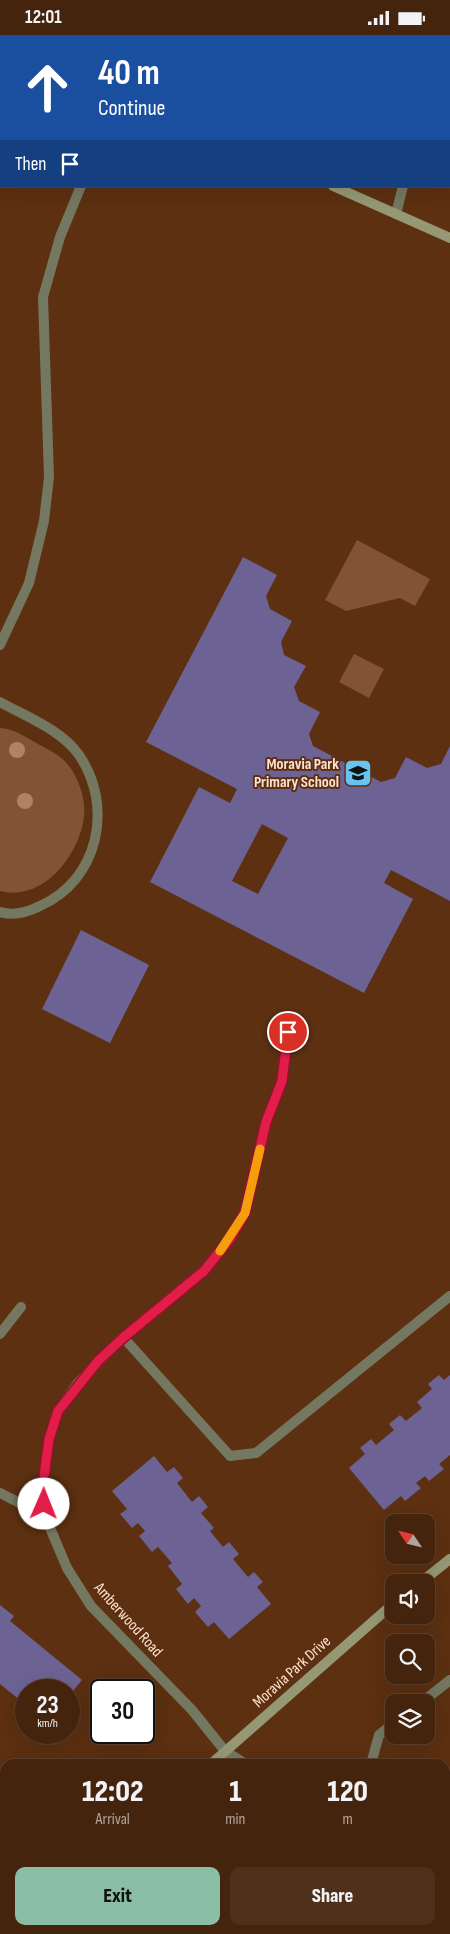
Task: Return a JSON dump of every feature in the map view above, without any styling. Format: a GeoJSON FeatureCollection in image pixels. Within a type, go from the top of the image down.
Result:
{"type":"FeatureCollection","features":[{"type":"Feature","properties":{"kind":"main road"},"geometry":{"type":"LineString","coordinates":[[336,187],[450,238]]}},
{"type":"Feature","properties":{"kind":"main road"},"geometry":{"type":"LineString","coordinates":[[431,1574],[450,1559]]}},
{"type":"Feature","properties":{"kind":"main road","name":"Moravia Park Drive"},"geometry":{"type":"LineString","coordinates":[[216,1759],[385,1611]]}},
{"type":"Feature","properties":{"kind":"street"},"geometry":{"type":"LineString","coordinates":[[0,645],[29,583],[44,521],[49,477],[43,297],[60,237],[82,187]]}},
{"type":"Feature","properties":{"kind":"street"},"geometry":{"type":"LineString","coordinates":[[396,214],[403,187]]}},
{"type":"Feature","properties":{"kind":"street"},"geometry":{"type":"LineString","coordinates":[[0,702],[63,738],[78,753],[92,779],[98,799],[98,817],[90,859],[77,880],[52,901],[29,912],[6,914],[0,912]]}},
{"type":"Feature","properties":{"kind":"street","name":"Amberwood Road"},"geometry":{"type":"LineString","coordinates":[[225,1751],[192,1710],[91,1607],[67,1568],[45,1515],[42,1492],[49,1439],[58,1411],[78,1383],[124,1337],[204,1271],[229,1240],[245,1213],[266,1122],[282,1081],[288,1032]]}},
{"type":"Feature","properties":{"kind":"street"},"geometry":{"type":"LineString","coordinates":[[124,1337],[230,1456],[256,1453],[450,1295]]}},
{"type":"Feature","properties":{"kind":"street"},"geometry":{"type":"LineString","coordinates":[[0,1334],[21,1307]]}},
{"type":"Feature","properties":{"kind":"street"},"geometry":{"type":"LineString","coordinates":[[0,1493],[45,1515]]}},
{"type":"Feature","properties":{"kind":"street"},"geometry":{"type":"LineString","coordinates":[[432,1694],[450,1680]]}},
{"type":"Feature","properties":{"kind":"street"},"geometry":{"type":"LineString","coordinates":[[372,1759],[379,1735],[385,1730]]}},
{"type":"Feature","properties":{"kind":"street"},"geometry":{"type":"LineString","coordinates":[[225,1751],[227,1759]]}},
{"type":"Feature","properties":{"kind":"street"},"geometry":{"type":"LineString","coordinates":[[225,1751],[238,1759]]}},
{"type":"Feature","properties":{"kind":"shaded area"},"geometry":{"type":"Polygon","coordinates":[[[357,540],[430,579],[415,606],[400,598],[346,611],[325,600],[357,540]]]}},
{"type":"Feature","properties":{"kind":"shaded area"},"geometry":{"type":"Polygon","coordinates":[[[354,654],[384,669],[369,698],[339,682],[354,654]]]}},
{"type":"Feature","properties":{"kind":"shaded area"},"geometry":{"type":"Polygon","coordinates":[[[0,728],[20,734],[63,759],[76,777],[84,804],[81,832],[67,860],[44,883],[31,890],[16,893],[0,891],[0,728]]]}},
{"type":"Feature","properties":{"kind":"building"},"geometry":{"type":"Polygon","coordinates":[[[243,557],[277,575],[266,596],[270,609],[292,621],[281,642],[284,655],[306,666],[294,687],[299,701],[320,712],[309,734],[313,746],[381,782],[395,778],[406,757],[427,768],[441,764],[450,746],[450,901],[391,870],[384,883],[413,899],[364,993],[150,882],[199,787],[230,803],[237,789],[146,742],[243,557]],[[262,824],[232,881],[258,894],[288,838],[262,824]]]}},
{"type":"Feature","properties":{"kind":"building"},"geometry":{"type":"Polygon","coordinates":[[[81,930],[149,965],[110,1043],[42,1009],[81,930]]]}},
{"type":"Feature","properties":{"kind":"building"},"geometry":{"type":"Polygon","coordinates":[[[439,1375],[444,1380],[450,1375],[450,1455],[439,1464],[444,1469],[429,1481],[425,1476],[416,1483],[421,1488],[405,1501],[401,1496],[384,1510],[349,1468],[365,1454],[360,1448],[371,1439],[376,1445],[394,1430],[389,1424],[400,1415],[406,1421],[422,1408],[417,1402],[432,1389],[428,1384],[439,1375]]]}},
{"type":"Feature","properties":{"kind":"building"},"geometry":{"type":"Polygon","coordinates":[[[154,1456],[167,1472],[174,1467],[183,1478],[177,1483],[192,1502],[199,1496],[208,1507],[201,1513],[214,1528],[210,1531],[223,1547],[229,1542],[239,1554],[233,1559],[248,1577],[254,1572],[263,1582],[257,1587],[271,1604],[229,1639],[214,1622],[208,1627],[195,1612],[201,1606],[194,1598],[188,1604],[176,1589],[182,1584],[168,1566],[172,1563],[158,1547],[152,1552],[139,1536],[145,1531],[138,1523],[132,1528],[120,1514],[127,1509],[112,1491],[154,1456]]]}},
{"type":"Feature","properties":{"kind":"building"},"geometry":{"type":"Polygon","coordinates":[[[0,1605],[14,1616],[10,1621],[82,1680],[80,1682],[80,1679],[15,1679],[15,1696],[0,1684],[0,1605]]]}},
{"type":"Feature","properties":{"kind":"slow traffic"},"geometry":{"type":"LineString","coordinates":[[220,1251],[245,1213],[260,1149]]}},
{"type":"Feature","properties":{"kind":"place","name":"Moravia Park Primary School"},"geometry":{"type":"Point","coordinates":[358,773]}},
{"type":"Feature","properties":{"kind":"route"},"geometry":{"type":"LineString","coordinates":[[44,1504],[42,1492],[49,1439],[58,1411],[78,1383],[98,1361],[204,1271],[229,1240],[245,1213],[266,1122],[282,1081],[288,1032]]}}]}
